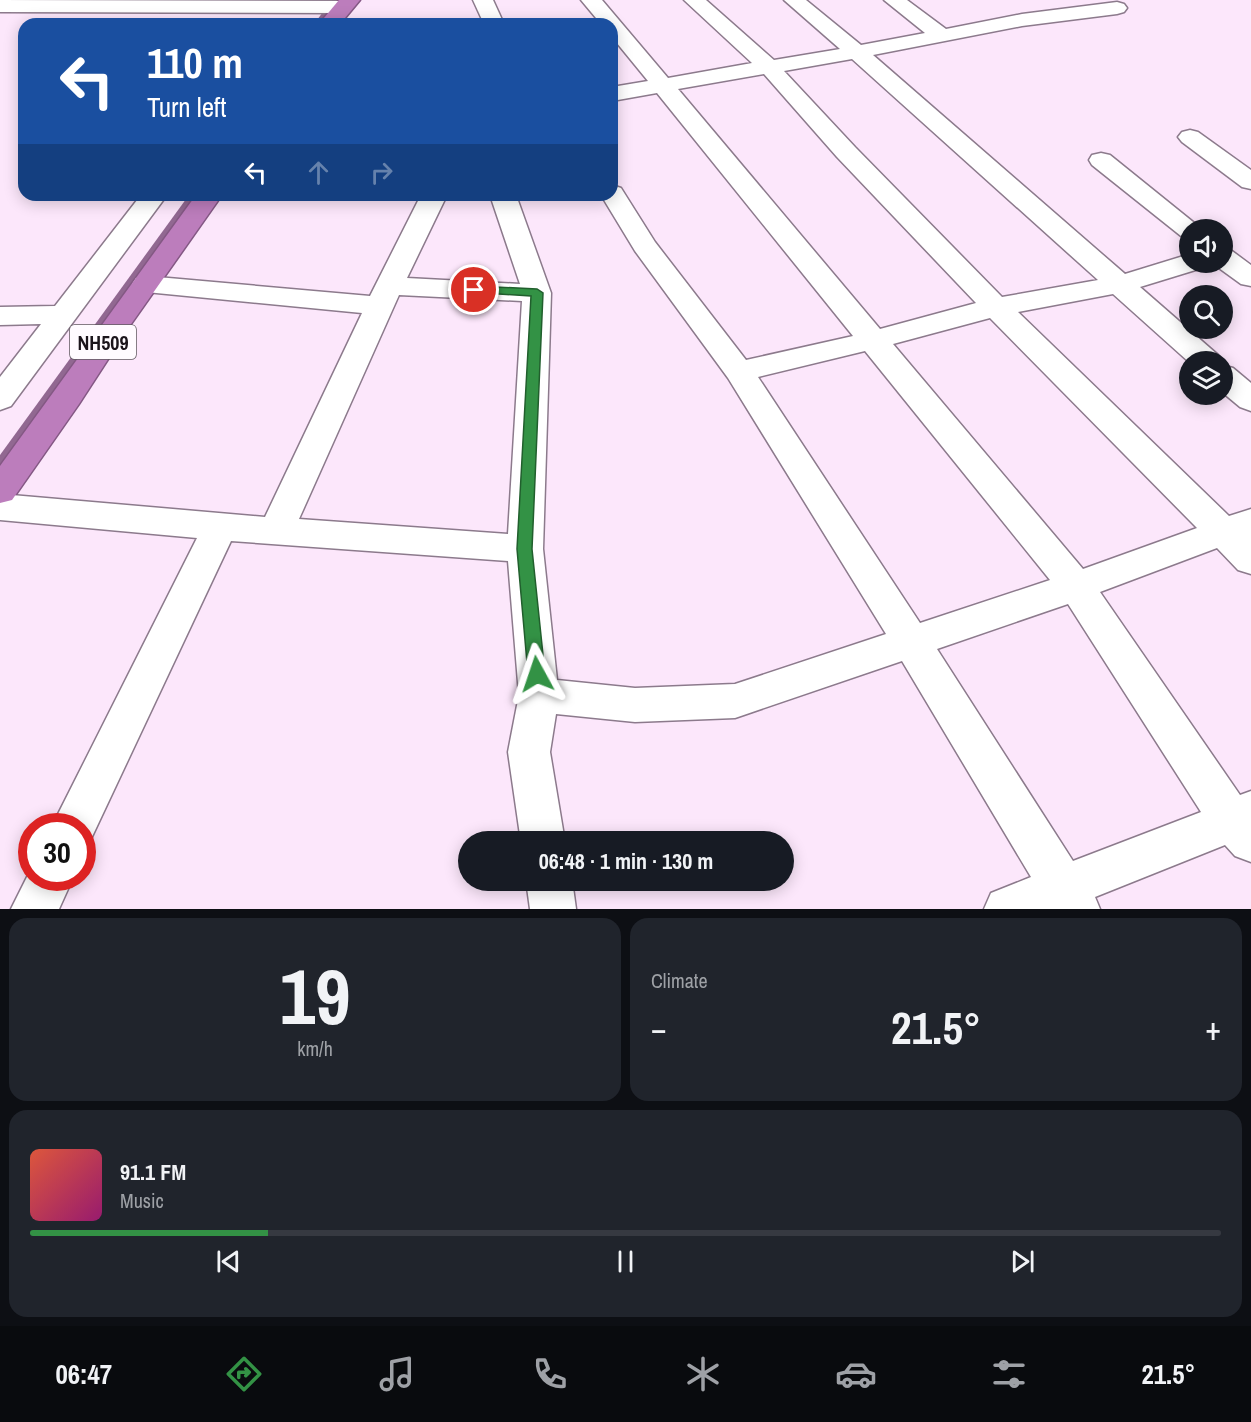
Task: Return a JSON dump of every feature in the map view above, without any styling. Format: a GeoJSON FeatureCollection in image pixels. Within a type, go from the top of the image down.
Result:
{"type":"FeatureCollection","features":[{"type":"Feature","properties":{"kind":"highway","name":"NH509"},"geometry":{"type":"LineString","coordinates":[[0,491],[204,201]]}},
{"type":"Feature","properties":{"kind":"street"},"geometry":{"type":"LineString","coordinates":[[483,0],[491,18]]}},
{"type":"Feature","properties":{"kind":"street"},"geometry":{"type":"LineString","coordinates":[[591,0],[607,18]]}},
{"type":"Feature","properties":{"kind":"street"},"geometry":{"type":"LineString","coordinates":[[694,0],[769,67],[846,152],[996,307],[1237,527],[1251,560]]}},
{"type":"Feature","properties":{"kind":"street"},"geometry":{"type":"LineString","coordinates":[[794,0],[857,52],[1193,351]]}},
{"type":"Feature","properties":{"kind":"street"},"geometry":{"type":"LineString","coordinates":[[894,0],[941,35]]}},
{"type":"Feature","properties":{"kind":"street"},"geometry":{"type":"LineString","coordinates":[[0,6],[193,3],[305,5],[339,9]]}},
{"type":"Feature","properties":{"kind":"street"},"geometry":{"type":"LineString","coordinates":[[292,18],[305,5]]}},
{"type":"Feature","properties":{"kind":"street"},"geometry":{"type":"LineString","coordinates":[[618,93],[857,52],[1022,20],[1117,8]]}},
{"type":"Feature","properties":{"kind":"street"},"geometry":{"type":"LineString","coordinates":[[618,31],[1076,586],[1245,824],[1069,898],[1008,909]]}},
{"type":"Feature","properties":{"kind":"street"},"geometry":{"type":"LineString","coordinates":[[1190,137],[1251,182]]}},
{"type":"Feature","properties":{"kind":"street"},"geometry":{"type":"LineString","coordinates":[[1101,160],[1179,221]]}},
{"type":"Feature","properties":{"kind":"street"},"geometry":{"type":"LineString","coordinates":[[0,399],[149,201]]}},
{"type":"Feature","properties":{"kind":"street"},"geometry":{"type":"LineString","coordinates":[[276,531],[431,201]]}},
{"type":"Feature","properties":{"kind":"street"},"geometry":{"type":"LineString","coordinates":[[505,201],[537,293],[525,549],[538,695],[529,752],[541,831]]}},
{"type":"Feature","properties":{"kind":"street"},"geometry":{"type":"LineString","coordinates":[[616,201],[644,245],[739,372],[911,641],[1069,898]]}},
{"type":"Feature","properties":{"kind":"street"},"geometry":{"type":"LineString","coordinates":[[1233,252],[1251,248]]}},
{"type":"Feature","properties":{"kind":"street"},"geometry":{"type":"LineString","coordinates":[[1233,264],[1251,278]]}},
{"type":"Feature","properties":{"kind":"street"},"geometry":{"type":"LineString","coordinates":[[739,372],[874,340],[996,307],[1118,285],[1179,266]]}},
{"type":"Feature","properties":{"kind":"street"},"geometry":{"type":"LineString","coordinates":[[147,284],[385,296],[537,293]]}},
{"type":"Feature","properties":{"kind":"street"},"geometry":{"type":"LineString","coordinates":[[0,316],[63,315]]}},
{"type":"Feature","properties":{"kind":"street"},"geometry":{"type":"LineString","coordinates":[[1233,384],[1251,400]]}},
{"type":"Feature","properties":{"kind":"street"},"geometry":{"type":"LineString","coordinates":[[0,507],[220,527],[525,549]]}},
{"type":"Feature","properties":{"kind":"street"},"geometry":{"type":"LineString","coordinates":[[80,813],[220,527]]}},
{"type":"Feature","properties":{"kind":"street"},"geometry":{"type":"LineString","coordinates":[[538,695],[635,705],[735,701],[1076,586],[1237,527]]}},
{"type":"Feature","properties":{"kind":"street"},"geometry":{"type":"LineString","coordinates":[[34,909],[43,891]]}},
{"type":"Feature","properties":{"kind":"street"},"geometry":{"type":"LineString","coordinates":[[551,891],[553,909]]}},
{"type":"Feature","properties":{"kind":"waterway"},"geometry":{"type":"LineString","coordinates":[[322,18],[335,0]]}},
{"type":"Feature","properties":{"kind":"waterway"},"geometry":{"type":"LineString","coordinates":[[0,462],[189,201]]}},
{"type":"Feature","properties":{"kind":"route"},"geometry":{"type":"LineString","coordinates":[[474,290],[537,293],[525,549],[537,674]]}}]}
